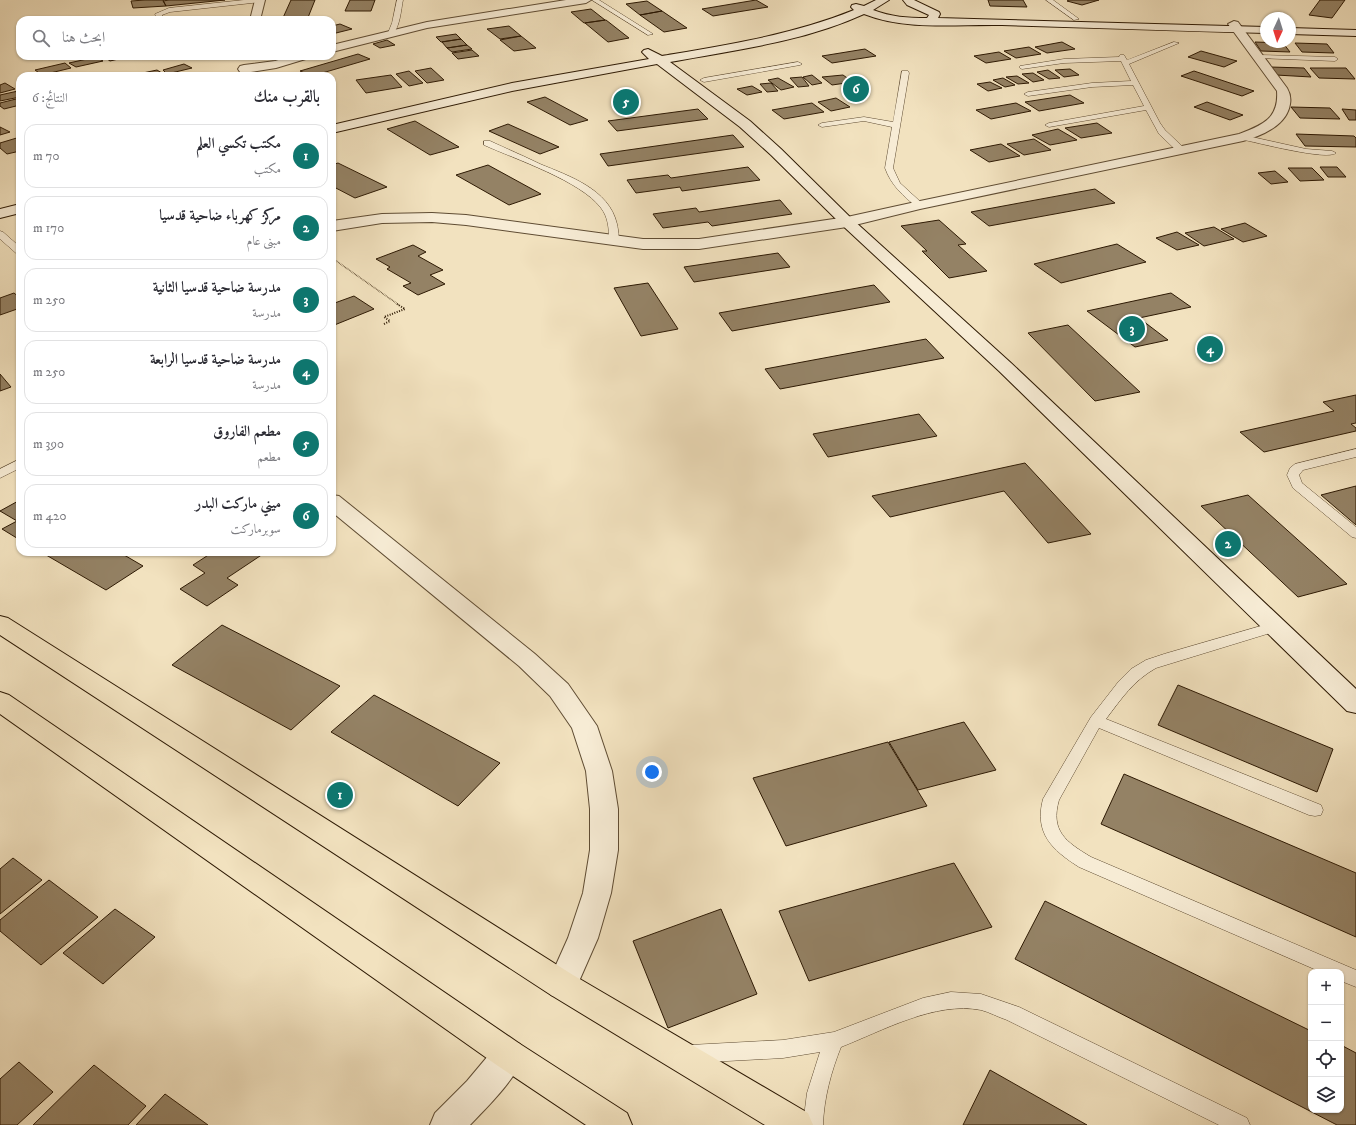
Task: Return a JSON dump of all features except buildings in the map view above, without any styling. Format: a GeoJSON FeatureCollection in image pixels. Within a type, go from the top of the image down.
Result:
{"type":"FeatureCollection","features":[{"type":"Feature","properties":{"kind":"main road"},"geometry":{"type":"LineString","coordinates":[[0,624],[562,985],[796,1125]]}},
{"type":"Feature","properties":{"kind":"main road"},"geometry":{"type":"LineString","coordinates":[[0,701],[509,1055],[614,1125]]}},
{"type":"Feature","properties":{"kind":"street"},"geometry":{"type":"LineString","coordinates":[[256,16],[260,0]]}},
{"type":"Feature","properties":{"kind":"street"},"geometry":{"type":"LineString","coordinates":[[336,47],[391,33],[440,23],[586,0]]}},
{"type":"Feature","properties":{"kind":"street"},"geometry":{"type":"LineString","coordinates":[[336,128],[512,87],[663,55],[797,24],[859,5],[884,0]]}},
{"type":"Feature","properties":{"kind":"street"},"geometry":{"type":"LineString","coordinates":[[908,0],[933,17]]}},
{"type":"Feature","properties":{"kind":"street"},"geometry":{"type":"LineString","coordinates":[[859,5],[892,19],[933,17],[1076,19],[1260,29]]}},
{"type":"Feature","properties":{"kind":"street"},"geometry":{"type":"LineString","coordinates":[[777,39],[843,20],[859,5]]}},
{"type":"Feature","properties":{"kind":"street"},"geometry":{"type":"LineString","coordinates":[[877,26],[933,17],[993,21],[1236,27],[1260,25]]}},
{"type":"Feature","properties":{"kind":"street"},"geometry":{"type":"LineString","coordinates":[[1296,26],[1356,28]]}},
{"type":"Feature","properties":{"kind":"street"},"geometry":{"type":"LineString","coordinates":[[336,225],[381,218],[437,218],[466,220],[644,244],[699,244],[847,222],[920,205],[1243,137],[1262,130],[1275,121],[1282,112],[1285,101],[1283,91],[1236,27]]}},
{"type":"Feature","properties":{"kind":"street"},"geometry":{"type":"LineString","coordinates":[[456,88],[663,55],[846,29]]}},
{"type":"Feature","properties":{"kind":"street"},"geometry":{"type":"LineString","coordinates":[[1296,31],[1356,33]]}},
{"type":"Feature","properties":{"kind":"street"},"geometry":{"type":"LineString","coordinates":[[663,55],[784,151],[826,180],[1132,480],[1283,625],[1356,704]]}},
{"type":"Feature","properties":{"kind":"street"},"geometry":{"type":"LineString","coordinates":[[244,60],[245,72]]}},
{"type":"Feature","properties":{"kind":"street"},"geometry":{"type":"LineString","coordinates":[[247,72],[260,66],[287,60]]}},
{"type":"Feature","properties":{"kind":"street"},"geometry":{"type":"LineString","coordinates":[[784,151],[808,183],[847,222],[1005,367],[1132,480]]}},
{"type":"Feature","properties":{"kind":"street"},"geometry":{"type":"LineString","coordinates":[[808,183],[826,180]]}},
{"type":"Feature","properties":{"kind":"street"},"geometry":{"type":"LineString","coordinates":[[0,214],[16,209]]}},
{"type":"Feature","properties":{"kind":"street"},"geometry":{"type":"LineString","coordinates":[[0,228],[16,223]]}},
{"type":"Feature","properties":{"kind":"street"},"geometry":{"type":"LineString","coordinates":[[336,504],[527,660],[559,690],[584,726],[599,771],[604,809],[604,850],[597,893],[583,938],[562,985]]}},
{"type":"Feature","properties":{"kind":"street"},"geometry":{"type":"LineString","coordinates":[[1283,625],[1356,684]]}},
{"type":"Feature","properties":{"kind":"street"},"geometry":{"type":"LineString","coordinates":[[447,1125],[479,1092],[509,1055]]}},
{"type":"Feature","properties":{"kind":"lane"},"geometry":{"type":"LineString","coordinates":[[159,16],[158,14],[169,10],[260,0]]}},
{"type":"Feature","properties":{"kind":"lane"},"geometry":{"type":"LineString","coordinates":[[391,33],[395,23],[400,0]]}},
{"type":"Feature","properties":{"kind":"lane"},"geometry":{"type":"LineString","coordinates":[[595,0],[650,34]]}},
{"type":"Feature","properties":{"kind":"lane"},"geometry":{"type":"LineString","coordinates":[[1049,0],[1076,19]]}},
{"type":"Feature","properties":{"kind":"lane"},"geometry":{"type":"LineString","coordinates":[[1022,67],[1064,61],[1123,59],[1176,43]]}},
{"type":"Feature","properties":{"kind":"lane"},"geometry":{"type":"LineString","coordinates":[[1258,57],[1335,59]]}},
{"type":"Feature","properties":{"kind":"lane"},"geometry":{"type":"LineString","coordinates":[[1123,59],[1147,108],[1162,132],[1181,150]]}},
{"type":"Feature","properties":{"kind":"lane"},"geometry":{"type":"LineString","coordinates":[[698,82],[798,64]]}},
{"type":"Feature","properties":{"kind":"lane"},"geometry":{"type":"LineString","coordinates":[[905,73],[890,161],[891,175],[900,189],[920,205]]}},
{"type":"Feature","properties":{"kind":"lane"},"geometry":{"type":"LineString","coordinates":[[1028,94],[1092,85],[1135,83]]}},
{"type":"Feature","properties":{"kind":"lane"},"geometry":{"type":"LineString","coordinates":[[1049,124],[1147,108]]}},
{"type":"Feature","properties":{"kind":"lane"},"geometry":{"type":"LineString","coordinates":[[822,125],[864,119],[896,125]]}},
{"type":"Feature","properties":{"kind":"lane"},"geometry":{"type":"LineString","coordinates":[[1243,137],[1306,151],[1332,153]]}},
{"type":"Feature","properties":{"kind":"lane"},"geometry":{"type":"LineString","coordinates":[[487,143],[587,189],[606,208],[612,218],[614,240]]}},
{"type":"Feature","properties":{"kind":"lane"},"geometry":{"type":"LineString","coordinates":[[0,234],[16,248]]}},
{"type":"Feature","properties":{"kind":"lane"},"geometry":{"type":"LineString","coordinates":[[1356,453],[1299,467],[1294,470],[1292,474],[1297,485],[1356,534]]}},
{"type":"Feature","properties":{"kind":"lane"},"geometry":{"type":"LineString","coordinates":[[0,474],[16,465]]}},
{"type":"Feature","properties":{"kind":"lane"},"geometry":{"type":"LineString","coordinates":[[1283,625],[1151,664],[1136,673],[1124,685],[1096,721],[1052,799],[1047,810],[1048,823],[1055,838],[1067,851],[1084,862],[1333,969]]}},
{"type":"Feature","properties":{"kind":"lane"},"geometry":{"type":"LineString","coordinates":[[1096,721],[1315,810]]}},
{"type":"Feature","properties":{"kind":"lane"},"geometry":{"type":"LineString","coordinates":[[1344,974],[1356,979]]}},
{"type":"Feature","properties":{"kind":"lane"},"geometry":{"type":"LineString","coordinates":[[678,1054],[783,1048],[834,1041],[923,1006],[951,1000],[981,1002],[1012,1013],[1240,1125]]}},
{"type":"Feature","properties":{"kind":"lane"},"geometry":{"type":"LineString","coordinates":[[813,1125],[818,1085],[824,1062],[834,1041]]}},
{"type":"Feature","properties":{"kind":"path"},"geometry":{"type":"LineString","coordinates":[[336,261],[405,309],[384,317],[390,321],[384,324]]}},
{"type":"Feature","properties":{"kind":"place","name":"ميني ماركت البدر"},"geometry":{"type":"Point","coordinates":[856,89]}},
{"type":"Feature","properties":{"kind":"place","name":"مطعم الفاروق"},"geometry":{"type":"Point","coordinates":[626,102]}},
{"type":"Feature","properties":{"kind":"place","name":"مدرسة ضاحية قدسيا الثانية"},"geometry":{"type":"Point","coordinates":[1132,329]}},
{"type":"Feature","properties":{"kind":"place","name":"مدرسة ضاحية قدسيا الرابعة"},"geometry":{"type":"Point","coordinates":[1210,349]}},
{"type":"Feature","properties":{"kind":"place","name":"مركز كهرباء ضاحية قدسيا"},"geometry":{"type":"Point","coordinates":[1228,544]}},
{"type":"Feature","properties":{"kind":"place","name":"مكتب تكسي العلم"},"geometry":{"type":"Point","coordinates":[340,795]}}]}
